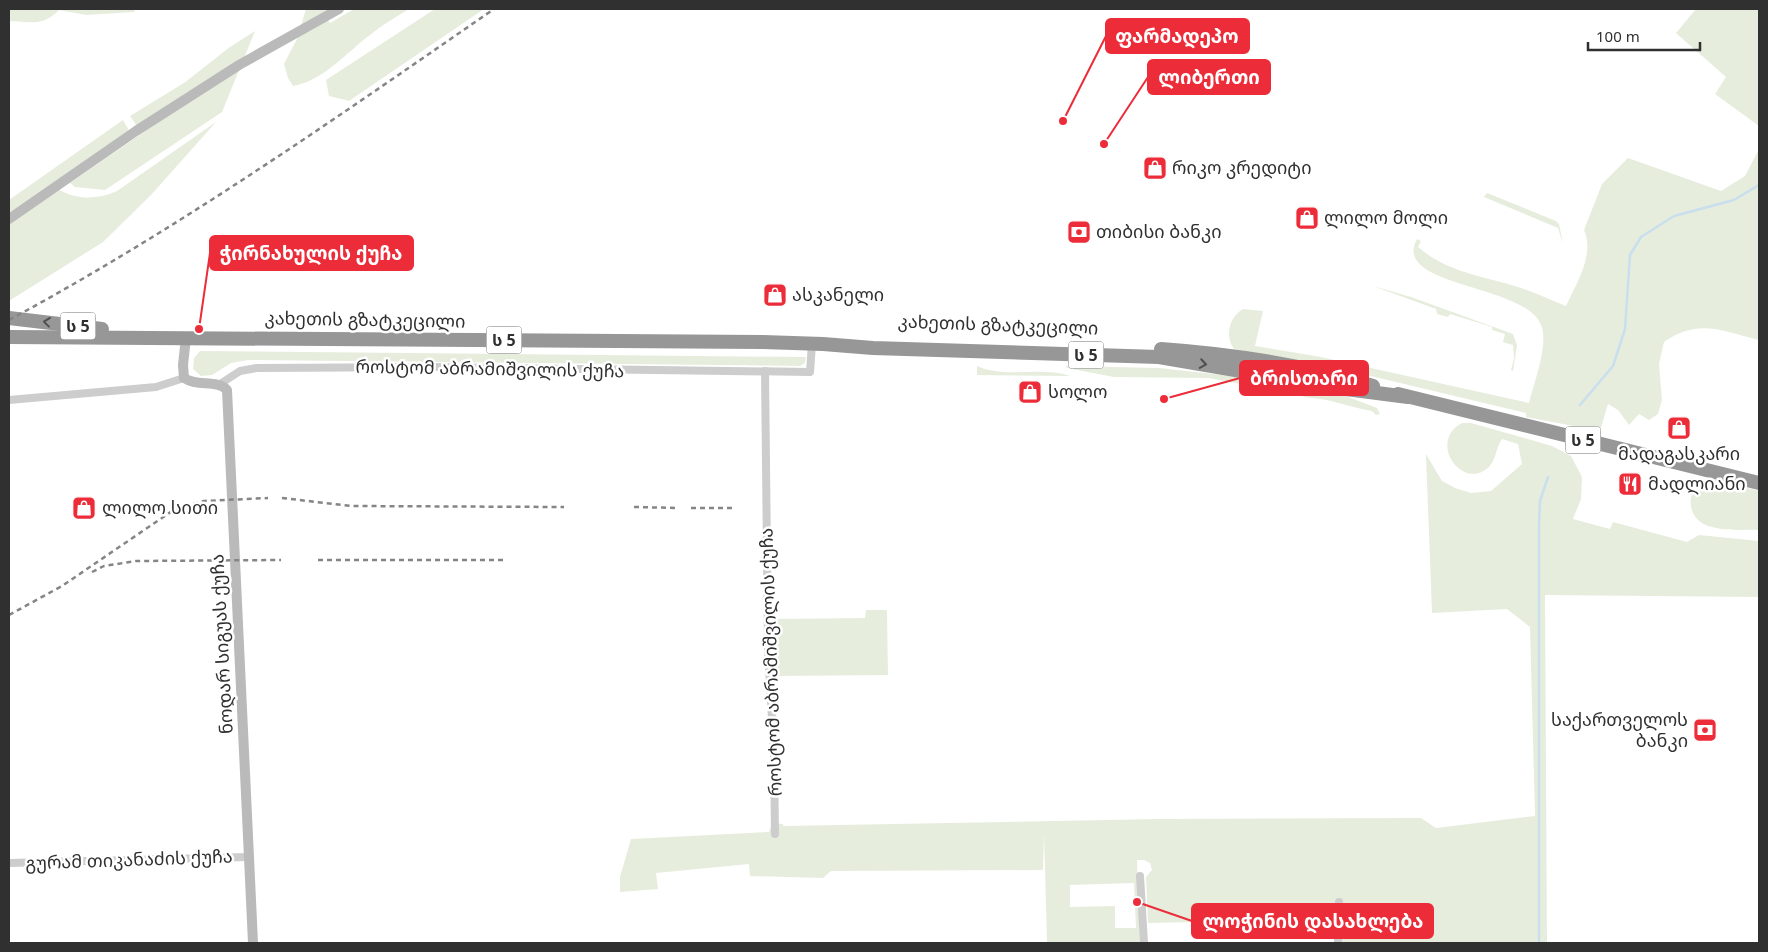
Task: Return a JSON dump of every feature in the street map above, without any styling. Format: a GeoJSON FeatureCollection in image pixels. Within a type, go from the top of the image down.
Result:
{"type":"FeatureCollection","features":[{"type":"Feature","properties":{"kind":"highway","name":"კახეთის გზატკეცილი"},"geometry":{"type":"LineString","coordinates":[[9,318],[147,336]]}},
{"type":"Feature","properties":{"kind":"highway","name":"კახეთის გზატკეცილი"},"geometry":{"type":"LineString","coordinates":[[9,337],[147,336],[817,344],[873,340],[1136,348],[1194,352],[1331,375],[1408,397],[1759,483]]}},
{"type":"Feature","properties":{"kind":"street"},"geometry":{"type":"LineString","coordinates":[[9,219],[136,131],[239,65],[339,9]]}},
{"type":"Feature","properties":{"kind":"street"},"geometry":{"type":"LineString","coordinates":[[186,337],[182,371],[184,378],[190,382],[220,384]]}},
{"type":"Feature","properties":{"kind":"street","name":"როსტომ აბრამიშვილის ქუჩა"},"geometry":{"type":"LineString","coordinates":[[220,384],[240,371],[257,368],[810,372],[817,344]]}},
{"type":"Feature","properties":{"kind":"street","name":"როსტომ აბრამიშვილის ქუჩა"},"geometry":{"type":"LineString","coordinates":[[765,371],[768,648],[774,754],[775,834]]}},
{"type":"Feature","properties":{"kind":"street"},"geometry":{"type":"LineString","coordinates":[[9,400],[156,387],[184,378]]}},
{"type":"Feature","properties":{"kind":"street","name":"ნოდარ სიგუას ქუჩა"},"geometry":{"type":"LineString","coordinates":[[220,384],[226,390],[253,943]]}},
{"type":"Feature","properties":{"kind":"street","name":"გურამ თიკანაძის ქუჩა"},"geometry":{"type":"LineString","coordinates":[[9,863],[248,857]]}},
{"type":"Feature","properties":{"kind":"street"},"geometry":{"type":"LineString","coordinates":[[1140,876],[1144,943]]}},
{"type":"Feature","properties":{"kind":"street"},"geometry":{"type":"LineString","coordinates":[[1338,943],[1339,902]]}},
{"type":"Feature","properties":{"kind":"green space"},"geometry":{"type":"Polygon","coordinates":[[[9,9],[135,9],[134,12],[86,15],[59,10],[47,19],[30,22],[9,21],[9,9]]]}},
{"type":"Feature","properties":{"kind":"green space"},"geometry":{"type":"Polygon","coordinates":[[[306,9],[329,9],[323,13],[330,23],[354,9],[409,9],[375,31],[324,72],[304,83],[293,86],[288,78],[284,64],[297,39],[306,9]]]}},
{"type":"Feature","properties":{"kind":"green space"},"geometry":{"type":"Polygon","coordinates":[[[435,9],[484,9],[349,101],[329,96],[326,80],[435,9]]]}},
{"type":"Feature","properties":{"kind":"green space"},"geometry":{"type":"Polygon","coordinates":[[[1696,9],[1759,9],[1759,126],[1715,94],[1726,77],[1676,33],[1696,9]]]}},
{"type":"Feature","properties":{"kind":"green space"},"geometry":{"type":"Polygon","coordinates":[[[255,31],[222,112],[105,190],[75,187],[70,183],[192,99],[192,95],[189,91],[137,126],[130,116],[184,83],[230,47],[255,31]]]}},
{"type":"Feature","properties":{"kind":"green space"},"geometry":{"type":"Polygon","coordinates":[[[123,120],[130,132],[9,215],[9,200],[123,120]]]}},
{"type":"Feature","properties":{"kind":"green space"},"geometry":{"type":"Polygon","coordinates":[[[216,122],[151,195],[103,242],[9,301],[9,223],[58,189],[65,193],[87,198],[117,191],[216,122]]]}},
{"type":"Feature","properties":{"kind":"green space"},"geometry":{"type":"Polygon","coordinates":[[[1759,149],[1759,340],[1722,330],[1699,328],[1688,330],[1664,342],[1659,364],[1662,400],[1658,414],[1649,420],[1639,414],[1629,425],[1618,410],[1608,404],[1600,431],[1526,417],[1526,413],[1333,367],[1238,350],[1234,349],[1231,344],[1229,338],[1230,327],[1238,312],[1243,309],[1263,311],[1255,346],[1321,357],[1529,403],[1542,353],[1543,333],[1541,325],[1530,312],[1512,301],[1463,285],[1423,267],[1414,255],[1417,239],[1421,241],[1418,247],[1451,267],[1525,289],[1566,306],[1586,259],[1587,240],[1584,230],[1602,184],[1628,158],[1721,191],[1745,176],[1759,149]]]}},
{"type":"Feature","properties":{"kind":"green space"},"geometry":{"type":"Polygon","coordinates":[[[1487,193],[1556,221],[1559,224],[1563,244],[1558,228],[1484,197],[1487,193]]]}},
{"type":"Feature","properties":{"kind":"green space"},"geometry":{"type":"Polygon","coordinates":[[[1373,286],[1411,297],[1513,334],[1517,345],[1513,371],[1511,370],[1514,358],[1513,345],[1503,342],[1505,334],[1492,330],[1492,327],[1450,314],[1448,317],[1437,314],[1436,309],[1373,286]]]}},
{"type":"Feature","properties":{"kind":"green space"},"geometry":{"type":"Polygon","coordinates":[[[200,351],[806,357],[805,363],[800,366],[248,360],[231,363],[212,375],[201,376],[193,369],[194,358],[200,351]]]}},
{"type":"Feature","properties":{"kind":"green space"},"geometry":{"type":"Polygon","coordinates":[[[977,366],[1000,372],[1047,372],[1070,376],[977,375],[977,366]]]}},
{"type":"Feature","properties":{"kind":"green space"},"geometry":{"type":"Polygon","coordinates":[[[1066,366],[1159,368],[1222,375],[1343,395],[1377,408],[1380,414],[1376,415],[1372,411],[1326,400],[1209,378],[1114,377],[1067,368],[1066,366]]]}},
{"type":"Feature","properties":{"kind":"green space"},"geometry":{"type":"Polygon","coordinates":[[[1462,423],[1471,423],[1552,446],[1571,456],[1582,477],[1581,499],[1573,519],[1610,529],[1613,522],[1687,542],[1699,535],[1759,541],[1759,597],[1545,595],[1547,943],[1341,943],[1343,919],[1148,923],[1146,877],[1152,870],[1150,863],[1144,860],[1137,860],[1140,943],[1047,943],[1044,833],[1043,870],[831,871],[823,878],[750,876],[749,864],[656,873],[658,889],[620,892],[620,877],[631,839],[769,832],[772,823],[783,824],[783,826],[1159,819],[1421,818],[1436,828],[1535,816],[1530,627],[1507,609],[1432,613],[1426,454],[1442,481],[1471,493],[1491,491],[1522,464],[1518,444],[1502,439],[1489,467],[1479,473],[1468,473],[1459,469],[1452,461],[1448,451],[1448,441],[1452,431],[1462,423]],[[1134,883],[1070,885],[1070,907],[1115,906],[1115,928],[1136,928],[1134,883]]]}},
{"type":"Feature","properties":{"kind":"green space"},"geometry":{"type":"Polygon","coordinates":[[[1707,478],[1759,491],[1759,530],[1729,530],[1700,522],[1694,515],[1691,506],[1691,496],[1697,486],[1707,478]]]}},
{"type":"Feature","properties":{"kind":"green space"},"geometry":{"type":"Polygon","coordinates":[[[866,610],[887,610],[888,675],[775,676],[774,619],[865,618],[866,610]]]}},
{"type":"Feature","properties":{"kind":"waterway"},"geometry":{"type":"LineString","coordinates":[[1580,405],[1613,366],[1625,329],[1630,255],[1641,237],[1674,216],[1734,200],[1759,185]]}},
{"type":"Feature","properties":{"kind":"waterway"},"geometry":{"type":"LineString","coordinates":[[1539,943],[1539,526],[1540,501],[1548,477]]}},
{"type":"Feature","properties":{"kind":"railway"},"geometry":{"type":"LineString","coordinates":[[9,320],[134,248],[256,171],[494,9]]}},
{"type":"Feature","properties":{"kind":"railway"},"geometry":{"type":"LineString","coordinates":[[9,615],[62,586],[175,509],[204,501],[268,498]]}},
{"type":"Feature","properties":{"kind":"railway"},"geometry":{"type":"LineString","coordinates":[[282,498],[351,506],[564,507]]}},
{"type":"Feature","properties":{"kind":"railway"},"geometry":{"type":"LineString","coordinates":[[634,507],[678,508]]}},
{"type":"Feature","properties":{"kind":"railway"},"geometry":{"type":"LineString","coordinates":[[691,508],[732,508]]}},
{"type":"Feature","properties":{"kind":"railway"},"geometry":{"type":"LineString","coordinates":[[92,572],[104,566],[136,561],[281,560]]}},
{"type":"Feature","properties":{"kind":"railway"},"geometry":{"type":"LineString","coordinates":[[318,560],[506,560]]}},
{"type":"Feature","properties":{"kind":"place","name":"ფარმადეპო"},"geometry":{"type":"Point","coordinates":[1063,121]}},
{"type":"Feature","properties":{"kind":"place","name":"ლიბერთი"},"geometry":{"type":"Point","coordinates":[1104,144]}},
{"type":"Feature","properties":{"kind":"place","name":"რიკო კრედიტი"},"geometry":{"type":"Point","coordinates":[1155,168]}},
{"type":"Feature","properties":{"kind":"place","name":"ლილო მოლი"},"geometry":{"type":"Point","coordinates":[1307,218]}},
{"type":"Feature","properties":{"kind":"place","name":"თიბისი ბანკი"},"geometry":{"type":"Point","coordinates":[1079,232]}},
{"type":"Feature","properties":{"kind":"place","name":"ასკანელი"},"geometry":{"type":"Point","coordinates":[775,295]}},
{"type":"Feature","properties":{"kind":"place","name":"ჭირნახულის ქუჩა"},"geometry":{"type":"Point","coordinates":[199,329]}},
{"type":"Feature","properties":{"kind":"place","name":"სოლო"},"geometry":{"type":"Point","coordinates":[1030,392]}},
{"type":"Feature","properties":{"kind":"place","name":"ბრისთარი"},"geometry":{"type":"Point","coordinates":[1164,399]}},
{"type":"Feature","properties":{"kind":"place","name":"მადაგასკარი"},"geometry":{"type":"Point","coordinates":[1679,428]}},
{"type":"Feature","properties":{"kind":"place","name":"მადლიანი"},"geometry":{"type":"Point","coordinates":[1630,484]}},
{"type":"Feature","properties":{"kind":"place","name":"ლილო სითი"},"geometry":{"type":"Point","coordinates":[84,508]}},
{"type":"Feature","properties":{"kind":"place","name":"საქართველოს ბანკი"},"geometry":{"type":"Point","coordinates":[1705,730]}},
{"type":"Feature","properties":{"kind":"place","name":"ლოჭინის დასახლება"},"geometry":{"type":"Point","coordinates":[1137,902]}}]}
